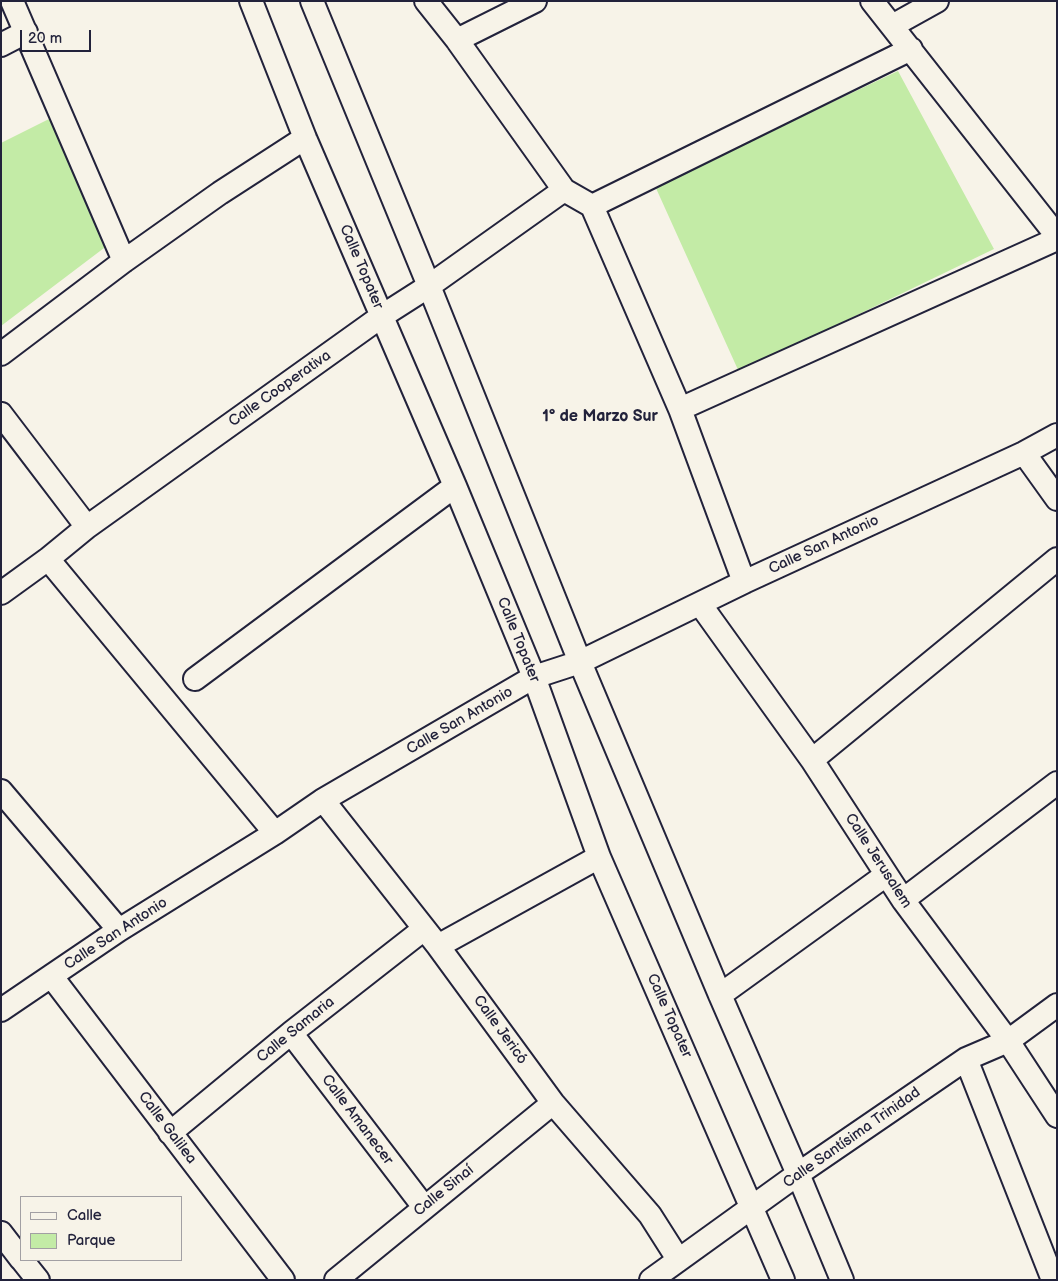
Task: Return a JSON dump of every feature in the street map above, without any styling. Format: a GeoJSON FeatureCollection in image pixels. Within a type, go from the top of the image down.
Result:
{"type":"FeatureCollection","features":[{"type":"Feature","properties":{"kind":"street"},"geometry":{"type":"LineString","coordinates":[[12,1],[124,261]]}},
{"type":"Feature","properties":{"kind":"street","name":"Calle Topater"},"geometry":{"type":"LineString","coordinates":[[251,1],[305,138],[456,486],[534,677],[599,857],[784,1280]]}},
{"type":"Feature","properties":{"kind":"street"},"geometry":{"type":"LineString","coordinates":[[312,1],[580,662],[842,1280]]}},
{"type":"Feature","properties":{"kind":"street"},"geometry":{"type":"LineString","coordinates":[[426,1],[457,40],[564,190],[592,206],[680,410],[744,582]]}},
{"type":"Feature","properties":{"kind":"street"},"geometry":{"type":"LineString","coordinates":[[457,40],[535,1]]}},
{"type":"Feature","properties":{"kind":"street"},"geometry":{"type":"LineString","coordinates":[[680,410],[1057,238],[872,1]]}},
{"type":"Feature","properties":{"kind":"street"},"geometry":{"type":"LineString","coordinates":[[892,26],[937,1]]}},
{"type":"Feature","properties":{"kind":"street"},"geometry":{"type":"LineString","coordinates":[[1,45],[26,32]]}},
{"type":"Feature","properties":{"kind":"street"},"geometry":{"type":"LineString","coordinates":[[592,206],[911,49]]}},
{"type":"Feature","properties":{"kind":"street"},"geometry":{"type":"LineString","coordinates":[[1,354],[124,261],[220,193],[305,138]]}},
{"type":"Feature","properties":{"kind":"street","name":"Calle Cooperativa"},"geometry":{"type":"LineString","coordinates":[[1,593],[48,559],[87,527],[382,316],[429,286],[564,190]]}},
{"type":"Feature","properties":{"kind":"street"},"geometry":{"type":"LineString","coordinates":[[1,414],[87,527]]}},
{"type":"Feature","properties":{"kind":"street","name":"Calle San Antonio"},"geometry":{"type":"LineString","coordinates":[[1,1010],[120,930],[275,833],[323,800],[534,677],[580,662],[744,582],[1024,453],[1057,435]]}},
{"type":"Feature","properties":{"kind":"street"},"geometry":{"type":"LineString","coordinates":[[1024,453],[1057,499]]}},
{"type":"Feature","properties":{"kind":"street"},"geometry":{"type":"LineString","coordinates":[[195,678],[456,486]]}},
{"type":"Feature","properties":{"kind":"street"},"geometry":{"type":"LineString","coordinates":[[48,559],[275,833]]}},
{"type":"Feature","properties":{"kind":"street"},"geometry":{"type":"LineString","coordinates":[[812,760],[1057,559]]}},
{"type":"Feature","properties":{"kind":"street","name":"Calle Jerusalem"},"geometry":{"type":"LineString","coordinates":[[700,604],[812,760],[903,900],[1008,1041],[1057,1116]]}},
{"type":"Feature","properties":{"kind":"street"},"geometry":{"type":"LineString","coordinates":[[903,900],[1057,783]]}},
{"type":"Feature","properties":{"kind":"street"},"geometry":{"type":"LineString","coordinates":[[1,790],[120,930]]}},
{"type":"Feature","properties":{"kind":"street","name":"Calle Jericó"},"geometry":{"type":"LineString","coordinates":[[323,800],[438,946],[553,1103],[650,1215],[678,1259]]}},
{"type":"Feature","properties":{"kind":"street"},"geometry":{"type":"LineString","coordinates":[[438,946],[599,857]]}},
{"type":"Feature","properties":{"kind":"street"},"geometry":{"type":"LineString","coordinates":[[720,995],[886,875]]}},
{"type":"Feature","properties":{"kind":"street","name":"Calle Samaria"},"geometry":{"type":"LineString","coordinates":[[170,1133],[291,1033],[424,930]]}},
{"type":"Feature","properties":{"kind":"street","name":"Calle Galilea"},"geometry":{"type":"LineString","coordinates":[[52,977],[283,1280]]}},
{"type":"Feature","properties":{"kind":"street","name":"Calle Santísima Trinidad"},"geometry":{"type":"LineString","coordinates":[[651,1280],[798,1174],[966,1059],[1008,1041],[1057,1005]]}},
{"type":"Feature","properties":{"kind":"street","name":"Calle Amanecer"},"geometry":{"type":"LineString","coordinates":[[291,1033],[424,1207]]}},
{"type":"Feature","properties":{"kind":"street"},"geometry":{"type":"LineString","coordinates":[[966,1059],[1054,1280]]}},
{"type":"Feature","properties":{"kind":"street","name":"Calle Sinaí"},"geometry":{"type":"LineString","coordinates":[[336,1280],[553,1103]]}},
{"type":"Feature","properties":{"kind":"street"},"geometry":{"type":"LineString","coordinates":[[1,1234],[20,1257]]}},
{"type":"Feature","properties":{"kind":"street"},"geometry":{"type":"LineString","coordinates":[[24,1261],[38,1280]]}},
{"type":"Feature","properties":{"kind":"green space"},"geometry":{"type":"Polygon","coordinates":[[[898,71],[994,249],[739,372],[655,186],[898,71]]]}},
{"type":"Feature","properties":{"kind":"green space"},"geometry":{"type":"Polygon","coordinates":[[[49,119],[108,245],[1,326],[1,143],[49,119]]]}},
{"type":"Feature","properties":{"kind":"district","name":"1º de Marzo Sur"},"geometry":{"type":"Point","coordinates":[600,417]}}]}
